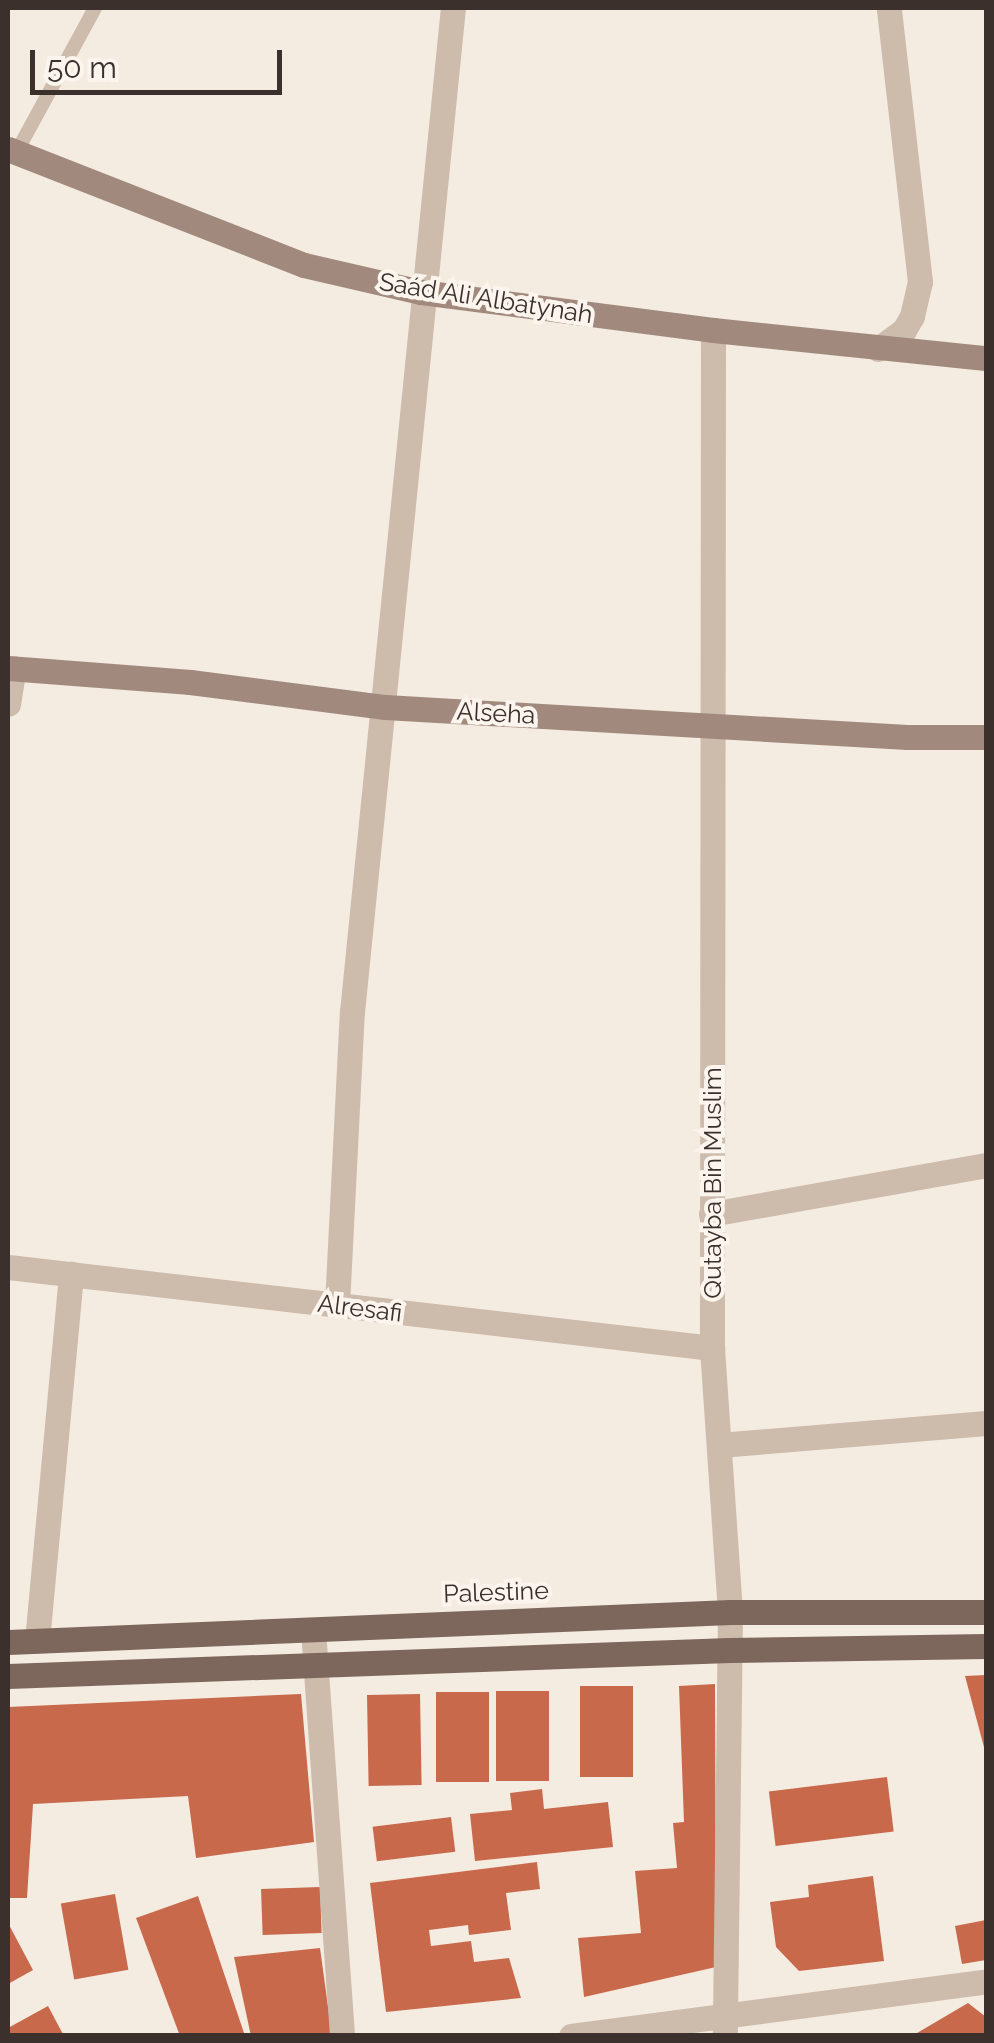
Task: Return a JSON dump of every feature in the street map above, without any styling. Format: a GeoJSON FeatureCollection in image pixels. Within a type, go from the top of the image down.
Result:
{"type":"FeatureCollection","features":[{"type":"Feature","properties":{"kind":"main road","name":"Saád Ali Albatynah"},"geometry":{"type":"LineString","coordinates":[[12,151],[304,265],[421,292],[713,330],[986,358]]}},
{"type":"Feature","properties":{"kind":"main road","name":"Alseha"},"geometry":{"type":"LineString","coordinates":[[11,668],[190,682],[385,707],[986,737]]}},
{"type":"Feature","properties":{"kind":"main road","name":"Palestine"},"geometry":{"type":"LineString","coordinates":[[8,1642],[730,1612],[986,1612]]}},
{"type":"Feature","properties":{"kind":"main road"},"geometry":{"type":"LineString","coordinates":[[549,1620],[551,1658]]}},
{"type":"Feature","properties":{"kind":"main road"},"geometry":{"type":"LineString","coordinates":[[8,1676],[730,1650],[986,1646]]}},
{"type":"Feature","properties":{"kind":"street"},"geometry":{"type":"LineString","coordinates":[[336,1305],[352,1012],[385,707],[421,292],[453,8]]}},
{"type":"Feature","properties":{"kind":"street"},"geometry":{"type":"LineString","coordinates":[[878,349],[904,330],[912,316],[920,282],[889,8]]}},
{"type":"Feature","properties":{"kind":"street","name":"Qutayba Bin Muslim"},"geometry":{"type":"LineString","coordinates":[[713,330],[712,1348],[730,1612],[724,2025]]}},
{"type":"Feature","properties":{"kind":"street"},"geometry":{"type":"LineString","coordinates":[[8,704],[11,668]]}},
{"type":"Feature","properties":{"kind":"street"},"geometry":{"type":"LineString","coordinates":[[711,1214],[986,1165]]}},
{"type":"Feature","properties":{"kind":"street","name":"Alresafi"},"geometry":{"type":"LineString","coordinates":[[8,1267],[712,1348]]}},
{"type":"Feature","properties":{"kind":"street"},"geometry":{"type":"LineString","coordinates":[[37,1642],[71,1274]]}},
{"type":"Feature","properties":{"kind":"street"},"geometry":{"type":"LineString","coordinates":[[719,1445],[986,1423]]}},
{"type":"Feature","properties":{"kind":"street"},"geometry":{"type":"LineString","coordinates":[[313,1630],[342,2036]]}},
{"type":"Feature","properties":{"kind":"street"},"geometry":{"type":"LineString","coordinates":[[570,2036],[724,2025],[986,1981]]}},
{"type":"Feature","properties":{"kind":"lane"},"geometry":{"type":"LineString","coordinates":[[12,151],[94,8]]}},
{"type":"Feature","properties":{"kind":"building"},"geometry":{"type":"Polygon","coordinates":[[[986,1675],[986,1751],[985,1751],[965,1676],[986,1675]]]}},
{"type":"Feature","properties":{"kind":"building"},"geometry":{"type":"Polygon","coordinates":[[[715,1684],[716,1967],[584,1997],[578,1938],[641,1933],[635,1871],[677,1868],[673,1823],[684,1822],[679,1686],[715,1684]]]}},
{"type":"Feature","properties":{"kind":"building"},"geometry":{"type":"Polygon","coordinates":[[[580,1686],[633,1686],[633,1777],[580,1777],[580,1686]]]}},
{"type":"Feature","properties":{"kind":"building"},"geometry":{"type":"Polygon","coordinates":[[[496,1691],[549,1691],[549,1781],[496,1781],[496,1691]]]}},
{"type":"Feature","properties":{"kind":"building"},"geometry":{"type":"Polygon","coordinates":[[[436,1692],[489,1692],[489,1782],[436,1782],[436,1692]]]}},
{"type":"Feature","properties":{"kind":"building"},"geometry":{"type":"Polygon","coordinates":[[[301,1694],[314,1842],[196,1858],[188,1796],[33,1804],[27,1898],[8,1898],[8,1707],[301,1694]]]}},
{"type":"Feature","properties":{"kind":"building"},"geometry":{"type":"Polygon","coordinates":[[[420,1694],[422,1785],[369,1786],[367,1695],[420,1694]]]}},
{"type":"Feature","properties":{"kind":"building"},"geometry":{"type":"Polygon","coordinates":[[[887,1777],[894,1832],[776,1846],[769,1792],[887,1777]]]}},
{"type":"Feature","properties":{"kind":"building"},"geometry":{"type":"Polygon","coordinates":[[[542,1789],[544,1809],[608,1802],[613,1847],[475,1861],[470,1814],[512,1810],[510,1793],[542,1789]]]}},
{"type":"Feature","properties":{"kind":"building"},"geometry":{"type":"Polygon","coordinates":[[[451,1817],[455,1852],[377,1861],[373,1827],[451,1817]]]}},
{"type":"Feature","properties":{"kind":"building"},"geometry":{"type":"Polygon","coordinates":[[[537,1862],[540,1889],[506,1893],[511,1930],[469,1935],[468,1925],[429,1930],[431,1946],[471,1941],[474,1962],[509,1958],[521,1998],[386,2012],[370,1883],[537,1862]]]}},
{"type":"Feature","properties":{"kind":"building"},"geometry":{"type":"Polygon","coordinates":[[[873,1876],[884,1961],[799,1971],[776,1947],[770,1902],[809,1897],[808,1885],[873,1876]]]}},
{"type":"Feature","properties":{"kind":"building"},"geometry":{"type":"Polygon","coordinates":[[[320,1887],[322,1933],[263,1935],[261,1889],[320,1887]]]}},
{"type":"Feature","properties":{"kind":"building"},"geometry":{"type":"Polygon","coordinates":[[[115,1894],[128,1970],[74,1979],[61,1904],[115,1894]]]}},
{"type":"Feature","properties":{"kind":"building"},"geometry":{"type":"Polygon","coordinates":[[[198,1896],[245,2036],[180,2036],[136,1918],[198,1896]]]}},
{"type":"Feature","properties":{"kind":"building"},"geometry":{"type":"Polygon","coordinates":[[[986,1920],[986,1960],[962,1964],[955,1926],[986,1920]]]}},
{"type":"Feature","properties":{"kind":"building"},"geometry":{"type":"Polygon","coordinates":[[[8,1923],[33,1970],[8,1984],[8,1923]]]}},
{"type":"Feature","properties":{"kind":"building"},"geometry":{"type":"Polygon","coordinates":[[[320,1948],[332,2036],[251,2036],[234,1957],[320,1948]]]}},
{"type":"Feature","properties":{"kind":"building"},"geometry":{"type":"Polygon","coordinates":[[[968,2003],[986,2017],[986,2036],[912,2036],[968,2003]]]}},
{"type":"Feature","properties":{"kind":"building"},"geometry":{"type":"Polygon","coordinates":[[[48,2006],[64,2036],[8,2036],[8,2028],[48,2006]]]}}]}
